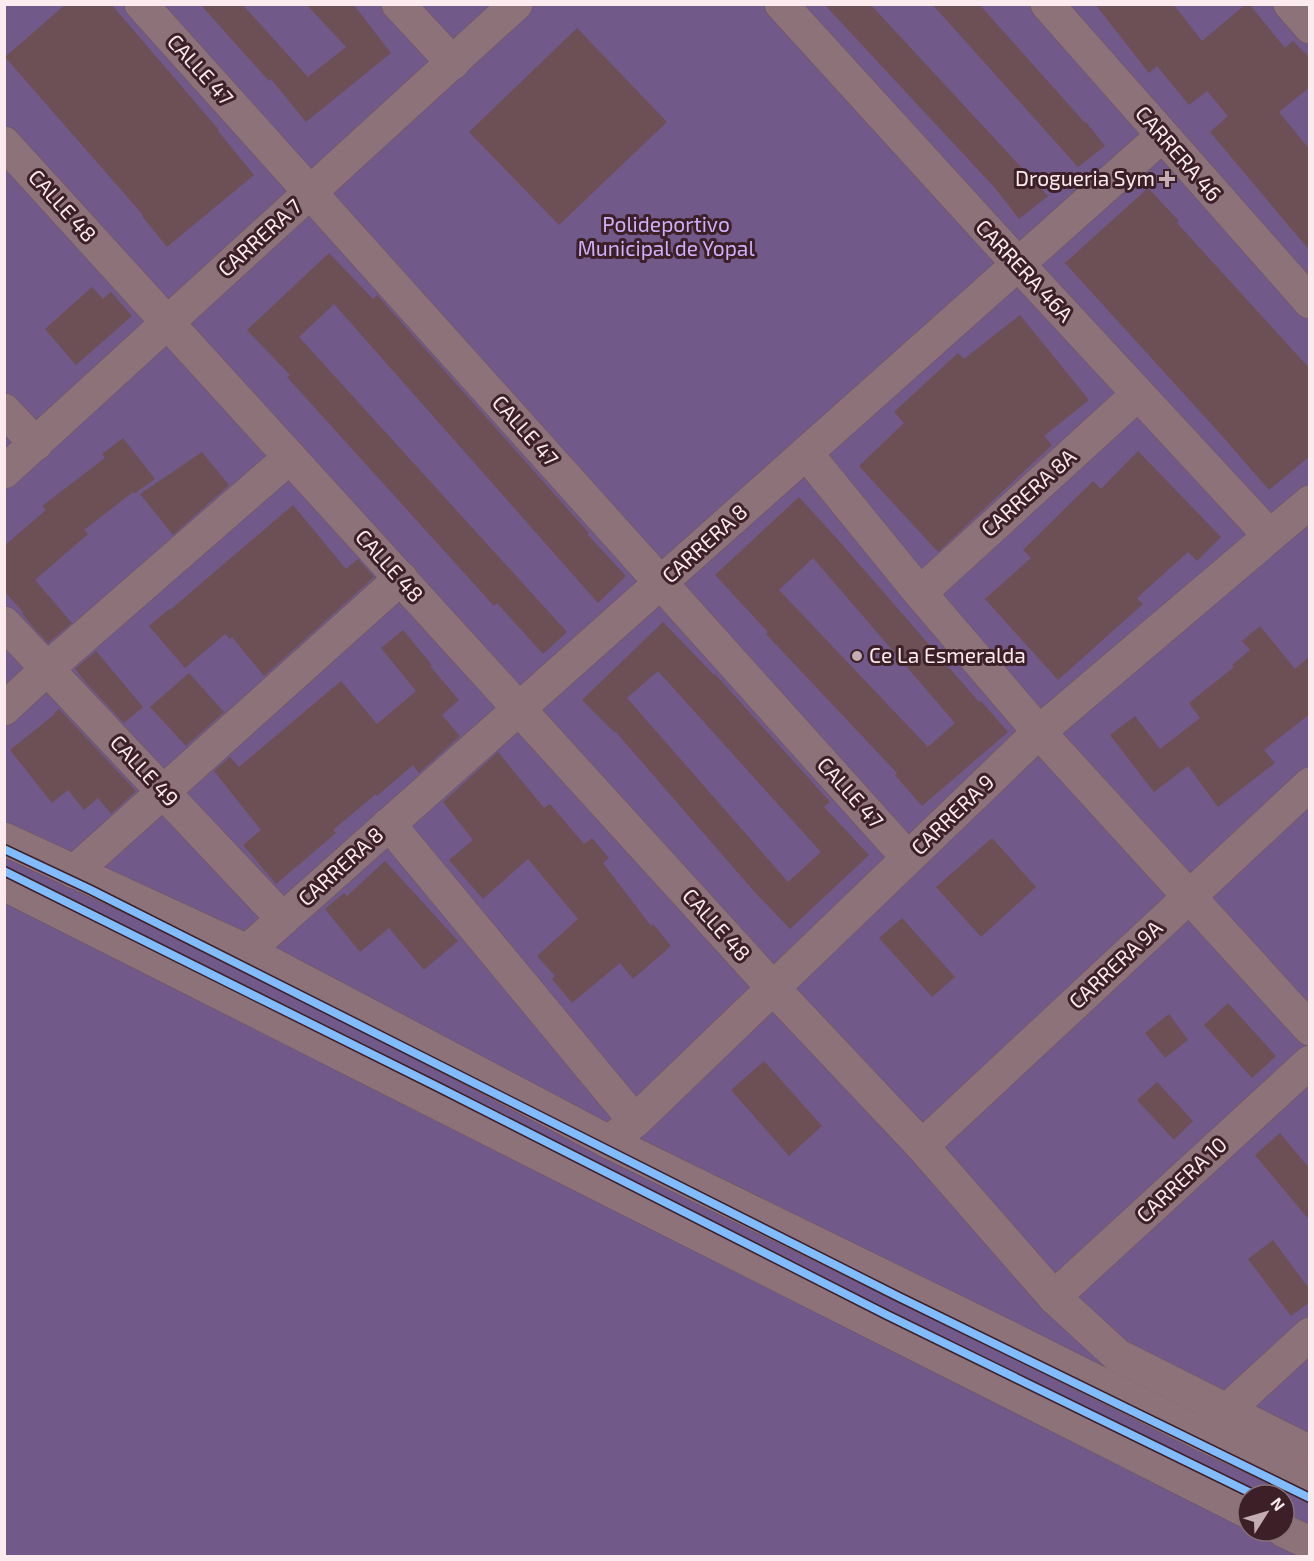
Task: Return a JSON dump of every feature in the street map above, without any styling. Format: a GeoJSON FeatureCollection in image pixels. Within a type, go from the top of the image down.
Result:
{"type":"FeatureCollection","features":[{"type":"Feature","properties":{"kind":"street","name":"CALLE 47"},"geometry":{"type":"LineString","coordinates":[[141,4],[908,858]]}},
{"type":"Feature","properties":{"kind":"street"},"geometry":{"type":"LineString","coordinates":[[398,4],[453,63]]}},
{"type":"Feature","properties":{"kind":"street","name":"CARRERA 7"},"geometry":{"type":"LineString","coordinates":[[4,472],[516,4]]}},
{"type":"Feature","properties":{"kind":"street","name":"CARRERA 46A"},"geometry":{"type":"LineString","coordinates":[[781,4],[1269,535]]}},
{"type":"Feature","properties":{"kind":"street","name":"CARRERA 46"},"geometry":{"type":"LineString","coordinates":[[1047,4],[1310,302]]}},
{"type":"Feature","properties":{"kind":"street"},"geometry":{"type":"LineString","coordinates":[[1290,4],[1310,27]]}},
{"type":"Feature","properties":{"kind":"street","name":"CARRERA 8"},"geometry":{"type":"LineString","coordinates":[[247,951],[1162,136]]}},
{"type":"Feature","properties":{"kind":"street","name":"CALLE 48"},"geometry":{"type":"LineString","coordinates":[[4,143],[773,988],[922,1146],[1054,1297],[1117,1355],[1310,1452]]}},
{"type":"Feature","properties":{"kind":"street","name":"CARRERA 8A"},"geometry":{"type":"LineString","coordinates":[[920,593],[1138,394]]}},
{"type":"Feature","properties":{"kind":"street"},"geometry":{"type":"LineString","coordinates":[[4,410],[36,444]]}},
{"type":"Feature","properties":{"kind":"street"},"geometry":{"type":"LineString","coordinates":[[806,453],[920,593],[1039,732],[1310,1029]]}},
{"type":"Feature","properties":{"kind":"street"},"geometry":{"type":"LineString","coordinates":[[4,709],[290,457]]}},
{"type":"Feature","properties":{"kind":"street","name":"CARRERA 9"},"geometry":{"type":"LineString","coordinates":[[609,1142],[635,1120],[1039,732],[1310,502]]}},
{"type":"Feature","properties":{"kind":"street"},"geometry":{"type":"LineString","coordinates":[[74,872],[400,578]]}},
{"type":"Feature","properties":{"kind":"street","name":"CALLE 49"},"geometry":{"type":"LineString","coordinates":[[4,622],[283,919]]}},
{"type":"Feature","properties":{"kind":"street","name":"CARRERA 9A"},"geometry":{"type":"LineString","coordinates":[[922,1146],[1310,784]]}},
{"type":"Feature","properties":{"kind":"street"},"geometry":{"type":"LineString","coordinates":[[389,824],[635,1120]]}},
{"type":"Feature","properties":{"kind":"street"},"geometry":{"type":"LineString","coordinates":[[4,840],[247,951],[609,1142],[1201,1434],[1310,1484]]}},
{"type":"Feature","properties":{"kind":"street"},"geometry":{"type":"LineString","coordinates":[[4,884],[1236,1506]]}},
{"type":"Feature","properties":{"kind":"street","name":"CARRERA 10"},"geometry":{"type":"LineString","coordinates":[[1054,1297],[1310,1062]]}},
{"type":"Feature","properties":{"kind":"street"},"geometry":{"type":"LineString","coordinates":[[1201,1434],[1310,1334]]}},
{"type":"Feature","properties":{"kind":"street"},"geometry":{"type":"LineString","coordinates":[[1296,1537],[1310,1544]]}},
{"type":"Feature","properties":{"kind":"green space","name":"Polideportivo Municipal de Yopal"},"geometry":{"type":"Polygon","coordinates":[[[5,5],[1309,5],[1309,1556],[5,1556],[5,5]]]}},
{"type":"Feature","properties":{"kind":"building"},"geometry":{"type":"Polygon","coordinates":[[[66,4],[111,4],[219,130],[254,175],[167,247],[143,215],[5,57],[66,4]]]}},
{"type":"Feature","properties":{"kind":"building"},"geometry":{"type":"Polygon","coordinates":[[[200,4],[242,4],[308,77],[346,47],[306,4],[353,4],[391,53],[306,122],[271,79],[269,81],[200,4]]]}},
{"type":"Feature","properties":{"kind":"building"},"geometry":{"type":"Polygon","coordinates":[[[824,4],[870,4],[1048,196],[1019,219],[995,188],[824,4]]]}},
{"type":"Feature","properties":{"kind":"building"},"geometry":{"type":"Polygon","coordinates":[[[932,4],[979,4],[1105,146],[1078,167],[932,4]]]}},
{"type":"Feature","properties":{"kind":"building"},"geometry":{"type":"Polygon","coordinates":[[[1095,4],[1173,4],[1202,41],[1246,4],[1249,4],[1285,48],[1293,41],[1310,58],[1310,87],[1279,112],[1310,150],[1310,251],[1210,132],[1228,116],[1207,91],[1189,105],[1157,66],[1149,73],[1095,4]]]}},
{"type":"Feature","properties":{"kind":"building"},"geometry":{"type":"Polygon","coordinates":[[[577,28],[667,122],[559,225],[469,132],[577,28]]]}},
{"type":"Feature","properties":{"kind":"building"},"geometry":{"type":"Polygon","coordinates":[[[1148,188],[1310,369],[1310,456],[1269,490],[1065,263],[1148,188]]]}},
{"type":"Feature","properties":{"kind":"building"},"geometry":{"type":"Polygon","coordinates":[[[329,253],[373,299],[377,295],[626,576],[598,603],[334,304],[299,337],[567,632],[543,654],[497,603],[494,606],[287,377],[290,375],[247,330],[329,253]]]}},
{"type":"Feature","properties":{"kind":"building"},"geometry":{"type":"Polygon","coordinates":[[[92,287],[103,299],[111,292],[132,316],[76,365],[45,329],[92,287]]]}},
{"type":"Feature","properties":{"kind":"building"},"geometry":{"type":"Polygon","coordinates":[[[1020,315],[1089,400],[1044,436],[1052,445],[938,552],[859,466],[904,423],[894,412],[958,353],[964,359],[1020,315]]]}},
{"type":"Feature","properties":{"kind":"building"},"geometry":{"type":"Polygon","coordinates":[[[123,438],[155,479],[135,493],[133,492],[84,530],[88,534],[35,580],[72,623],[48,643],[4,591],[4,546],[46,510],[42,506],[105,458],[102,454],[123,438]]]}},
{"type":"Feature","properties":{"kind":"building"},"geometry":{"type":"Polygon","coordinates":[[[1138,451],[1221,537],[1197,561],[1188,552],[1137,598],[1143,604],[1058,680],[985,599],[1031,558],[1023,550],[1093,481],[1101,489],[1138,451]]]}},
{"type":"Feature","properties":{"kind":"building"},"geometry":{"type":"Polygon","coordinates":[[[202,452],[229,485],[173,535],[140,494],[202,452]]]}},
{"type":"Feature","properties":{"kind":"building"},"geometry":{"type":"Polygon","coordinates":[[[799,497],[1008,732],[922,806],[895,775],[897,773],[766,634],[768,632],[715,575],[799,497]],[[813,558],[779,590],[928,747],[955,723],[813,558]]]}},
{"type":"Feature","properties":{"kind":"building"},"geometry":{"type":"Polygon","coordinates":[[[293,505],[346,569],[358,559],[374,577],[264,676],[232,637],[230,639],[225,634],[185,668],[149,626],[293,505]]]}},
{"type":"Feature","properties":{"kind":"building"},"geometry":{"type":"Polygon","coordinates":[[[663,622],[715,674],[830,802],[824,807],[869,855],[790,929],[752,889],[615,731],[582,700],[663,622]],[[658,671],[627,698],[788,882],[821,852],[658,671]]]}},
{"type":"Feature","properties":{"kind":"building"},"geometry":{"type":"Polygon","coordinates":[[[1260,626],[1295,669],[1310,656],[1310,714],[1264,750],[1275,763],[1218,807],[1188,766],[1154,792],[1110,735],[1135,716],[1160,749],[1200,718],[1189,703],[1234,667],[1232,665],[1250,650],[1242,641],[1260,626]]]}},
{"type":"Feature","properties":{"kind":"building"},"geometry":{"type":"Polygon","coordinates":[[[403,630],[459,700],[442,715],[460,736],[419,773],[413,765],[377,796],[376,794],[333,830],[336,833],[276,884],[243,845],[261,830],[214,771],[230,757],[239,767],[341,681],[377,724],[416,691],[381,648],[403,630]]]}},
{"type":"Feature","properties":{"kind":"building"},"geometry":{"type":"Polygon","coordinates":[[[96,651],[143,707],[124,723],[75,669],[96,651]]]}},
{"type":"Feature","properties":{"kind":"building"},"geometry":{"type":"Polygon","coordinates":[[[189,673],[224,712],[186,746],[150,707],[189,673]]]}},
{"type":"Feature","properties":{"kind":"building"},"geometry":{"type":"Polygon","coordinates":[[[59,709],[136,791],[111,814],[98,798],[84,810],[68,790],[52,803],[10,750],[59,709]]]}},
{"type":"Feature","properties":{"kind":"building"},"geometry":{"type":"Polygon","coordinates":[[[498,752],[544,808],[550,804],[584,844],[592,838],[609,858],[603,863],[651,926],[653,924],[671,946],[633,979],[620,963],[572,1003],[552,979],[555,976],[537,956],[578,919],[528,859],[483,899],[449,860],[473,840],[443,802],[498,752]]]}},
{"type":"Feature","properties":{"kind":"building"},"geometry":{"type":"Polygon","coordinates":[[[992,838],[1036,887],[981,937],[936,887],[992,838]]]}},
{"type":"Feature","properties":{"kind":"building"},"geometry":{"type":"Polygon","coordinates":[[[385,861],[458,941],[424,970],[389,928],[360,952],[325,909],[344,893],[347,896],[385,861]]]}},
{"type":"Feature","properties":{"kind":"building"},"geometry":{"type":"Polygon","coordinates":[[[902,918],[955,977],[932,997],[879,938],[902,918]]]}},
{"type":"Feature","properties":{"kind":"building"},"geometry":{"type":"Polygon","coordinates":[[[1228,1003],[1276,1056],[1252,1078],[1204,1025],[1228,1003]]]}},
{"type":"Feature","properties":{"kind":"building"},"geometry":{"type":"Polygon","coordinates":[[[1169,1014],[1188,1040],[1165,1058],[1145,1033],[1169,1014]]]}},
{"type":"Feature","properties":{"kind":"building"},"geometry":{"type":"Polygon","coordinates":[[[764,1061],[822,1126],[789,1156],[731,1090],[764,1061]]]}},
{"type":"Feature","properties":{"kind":"building"},"geometry":{"type":"Polygon","coordinates":[[[1157,1082],[1193,1121],[1174,1140],[1137,1100],[1157,1082]]]}},
{"type":"Feature","properties":{"kind":"building"},"geometry":{"type":"Polygon","coordinates":[[[1280,1133],[1310,1169],[1310,1221],[1255,1155],[1280,1133]]]}},
{"type":"Feature","properties":{"kind":"building"},"geometry":{"type":"Polygon","coordinates":[[[1273,1240],[1310,1290],[1310,1302],[1291,1316],[1248,1259],[1273,1240]]]}},
{"type":"Feature","properties":{"kind":"cycle path"},"geometry":{"type":"LineString","coordinates":[[4,849],[89,889],[899,1297],[1310,1498]]}},
{"type":"Feature","properties":{"kind":"cycle path"},"geometry":{"type":"LineString","coordinates":[[4,871],[440,1088],[887,1315],[1236,1486]]}},
{"type":"Feature","properties":{"kind":"place","name":"Drogueria Sym"},"geometry":{"type":"Point","coordinates":[1167,179]}},
{"type":"Feature","properties":{"kind":"place","name":"Ce La Esmeralda"},"geometry":{"type":"Point","coordinates":[857,656]}}]}
